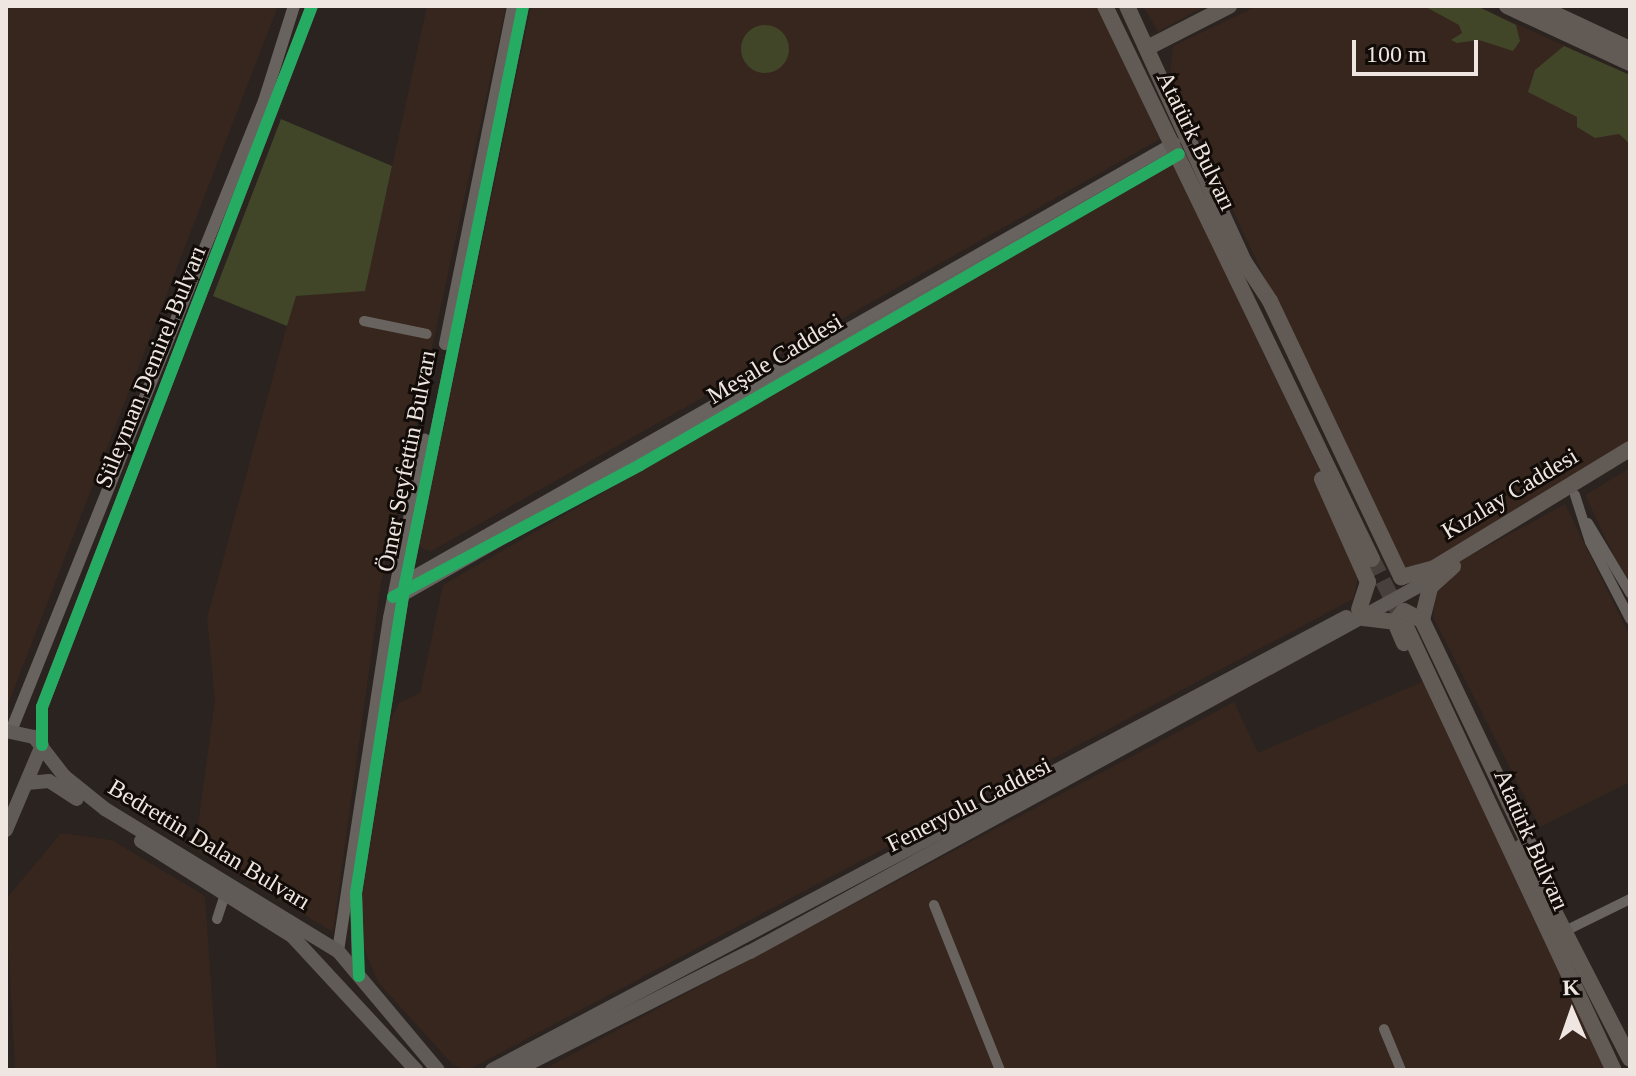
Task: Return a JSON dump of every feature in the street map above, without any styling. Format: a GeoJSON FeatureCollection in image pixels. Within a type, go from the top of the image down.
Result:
{"type":"FeatureCollection","features":[{"type":"Feature","properties":{"kind":"main road","name":"Atatürk Bulvarı"},"geometry":{"type":"LineString","coordinates":[[1105,6],[1243,260],[1270,301],[1382,561]]}},
{"type":"Feature","properties":{"kind":"main road","name":"Atatürk Bulvarı"},"geometry":{"type":"LineString","coordinates":[[1127,6],[1149,47],[1183,149],[1245,296],[1382,561]]}},
{"type":"Feature","properties":{"kind":"main road"},"geometry":{"type":"LineString","coordinates":[[1149,47],[1229,6]]}},
{"type":"Feature","properties":{"kind":"main road"},"geometry":{"type":"LineString","coordinates":[[1507,6],[1630,63]]}},
{"type":"Feature","properties":{"kind":"main road"},"geometry":{"type":"LineString","coordinates":[[1538,6],[1630,49]]}},
{"type":"Feature","properties":{"kind":"main road"},"geometry":{"type":"LineString","coordinates":[[1245,296],[1367,579],[1361,614],[1410,624]]}},
{"type":"Feature","properties":{"kind":"main road","name":"Kızılay Caddesi"},"geometry":{"type":"LineString","coordinates":[[1414,579],[1630,449]]}},
{"type":"Feature","properties":{"kind":"main road","name":"Kızılay Caddesi"},"geometry":{"type":"LineString","coordinates":[[1440,574],[1630,461]]}},
{"type":"Feature","properties":{"kind":"main road"},"geometry":{"type":"LineString","coordinates":[[1367,579],[1386,581],[1382,561]]}},
{"type":"Feature","properties":{"kind":"main road"},"geometry":{"type":"LineString","coordinates":[[1382,561],[1414,579]]}},
{"type":"Feature","properties":{"kind":"main road"},"geometry":{"type":"LineString","coordinates":[[1410,624],[1440,574]]}},
{"type":"Feature","properties":{"kind":"main road","name":"Feneryolu Caddesi"},"geometry":{"type":"LineString","coordinates":[[492,1070],[1440,574]]}},
{"type":"Feature","properties":{"kind":"main road","name":"Feneryolu Caddesi"},"geometry":{"type":"LineString","coordinates":[[516,1070],[1207,709],[1414,579]]}},
{"type":"Feature","properties":{"kind":"main road"},"geometry":{"type":"LineString","coordinates":[[1410,624],[1537,892]]}},
{"type":"Feature","properties":{"kind":"main road"},"geometry":{"type":"LineString","coordinates":[[1410,624],[1537,892]]}},
{"type":"Feature","properties":{"kind":"main road","name":"Süleyman Demirel Bulvarı"},"geometry":{"type":"LineString","coordinates":[[6,830],[42,745],[8,736]]}},
{"type":"Feature","properties":{"kind":"main road","name":"Bedrettin Dalan Bulvarı"},"geometry":{"type":"LineString","coordinates":[[42,745],[64,776],[105,809],[338,951],[374,998],[438,1070]]}},
{"type":"Feature","properties":{"kind":"main road","name":"Bedrettin Dalan Bulvarı"},"geometry":{"type":"LineString","coordinates":[[27,783],[58,785],[292,936],[335,988],[416,1070]]}},
{"type":"Feature","properties":{"kind":"main road","name":"Atatürk Bulvarı"},"geometry":{"type":"LineString","coordinates":[[1537,892],[1565,931],[1630,1059]]}},
{"type":"Feature","properties":{"kind":"main road","name":"Atatürk Bulvarı"},"geometry":{"type":"LineString","coordinates":[[1537,892],[1614,1070]]}},
{"type":"Feature","properties":{"kind":"main road"},"geometry":{"type":"LineString","coordinates":[[338,951],[335,988],[347,994],[359,976]]}},
{"type":"Feature","properties":{"kind":"main road"},"geometry":{"type":"LineString","coordinates":[[364,1017],[362,1000],[374,998]]}},
{"type":"Feature","properties":{"kind":"street","name":"Süleyman Demirel Bulvarı"},"geometry":{"type":"LineString","coordinates":[[8,736],[264,101],[294,6]]}},
{"type":"Feature","properties":{"kind":"street","name":"Süleyman Demirel Bulvarı"},"geometry":{"type":"LineString","coordinates":[[42,745],[42,707],[312,6]]}},
{"type":"Feature","properties":{"kind":"street","name":"Ömer Seyfettin Bulvarı"},"geometry":{"type":"LineString","coordinates":[[338,951],[399,590],[513,6]]}},
{"type":"Feature","properties":{"kind":"street","name":"Ömer Seyfettin Bulvarı"},"geometry":{"type":"LineString","coordinates":[[359,976],[356,893],[399,590],[523,6]]}},
{"type":"Feature","properties":{"kind":"street","name":"Meşale Caddesi"},"geometry":{"type":"LineString","coordinates":[[399,590],[1183,149]]}},
{"type":"Feature","properties":{"kind":"street"},"geometry":{"type":"LineString","coordinates":[[364,321],[427,334]]}},
{"type":"Feature","properties":{"kind":"street"},"geometry":{"type":"LineString","coordinates":[[1575,495],[1630,593]]}},
{"type":"Feature","properties":{"kind":"street"},"geometry":{"type":"LineString","coordinates":[[1588,523],[1590,542],[1630,619]]}},
{"type":"Feature","properties":{"kind":"street"},"geometry":{"type":"LineString","coordinates":[[217,919],[226,892]]}},
{"type":"Feature","properties":{"kind":"street"},"geometry":{"type":"LineString","coordinates":[[1565,931],[1630,899]]}},
{"type":"Feature","properties":{"kind":"street"},"geometry":{"type":"LineString","coordinates":[[934,905],[1000,1070]]}},
{"type":"Feature","properties":{"kind":"street"},"geometry":{"type":"LineString","coordinates":[[1384,1029],[1401,1070]]}},
{"type":"Feature","properties":{"kind":"shaded area"},"geometry":{"type":"Polygon","coordinates":[[[6,6],[278,6],[6,710],[6,6]]]}},
{"type":"Feature","properties":{"kind":"shaded area"},"geometry":{"type":"Polygon","coordinates":[[[427,6],[506,6],[381,583],[333,932],[195,849],[215,699],[207,618],[295,296],[365,290],[427,6]]]}},
{"type":"Feature","properties":{"kind":"shaded area"},"geometry":{"type":"Polygon","coordinates":[[[531,6],[1098,6],[1160,139],[430,552],[419,546],[531,6]]]}},
{"type":"Feature","properties":{"kind":"shaded area"},"geometry":{"type":"Polygon","coordinates":[[[1143,6],[1205,6],[1158,32],[1143,6]]]}},
{"type":"Feature","properties":{"kind":"shaded area"},"geometry":{"type":"Polygon","coordinates":[[[1257,6],[1477,6],[1630,75],[1630,444],[1415,571],[1400,569],[1170,75],[1173,46],[1257,6]]]}},
{"type":"Feature","properties":{"kind":"shaded area"},"geometry":{"type":"Polygon","coordinates":[[[1175,163],[1362,561],[1353,599],[468,1070],[453,1065],[378,982],[362,944],[360,910],[390,721],[399,703],[420,693],[443,585],[1175,163]]]}},
{"type":"Feature","properties":{"kind":"shaded area"},"geometry":{"type":"Polygon","coordinates":[[[1630,468],[1630,590],[1585,495],[1630,468]]]}},
{"type":"Feature","properties":{"kind":"shaded area"},"geometry":{"type":"Polygon","coordinates":[[[1565,504],[1630,636],[1630,782],[1540,827],[1434,619],[1434,594],[1439,573],[1565,504]]]}},
{"type":"Feature","properties":{"kind":"shaded area"},"geometry":{"type":"Polygon","coordinates":[[[1424,681],[1606,1070],[542,1070],[1234,702],[1258,753],[1424,681]]]}},
{"type":"Feature","properties":{"kind":"shaded area"},"geometry":{"type":"Polygon","coordinates":[[[61,833],[112,840],[205,896],[217,1070],[15,1070],[6,899],[61,833]]]}},
{"type":"Feature","properties":{"kind":"green space"},"geometry":{"type":"Polygon","coordinates":[[[1424,6],[1477,6],[1516,25],[1520,41],[1513,51],[1479,40],[1457,43],[1451,40],[1462,33],[1459,25],[1424,6]]]}},
{"type":"Feature","properties":{"kind":"green space"},"geometry":{"type":"Polygon","coordinates":[[[765,25],[782,32],[789,49],[782,66],[765,73],[748,66],[741,49],[748,32],[765,25]]]}},
{"type":"Feature","properties":{"kind":"green space"},"geometry":{"type":"Polygon","coordinates":[[[1564,46],[1630,75],[1630,144],[1619,134],[1595,138],[1577,127],[1577,117],[1528,92],[1535,70],[1564,46]]]}},
{"type":"Feature","properties":{"kind":"green space"},"geometry":{"type":"Polygon","coordinates":[[[281,119],[392,166],[365,291],[296,296],[287,326],[213,296],[281,119]]]}},
{"type":"Feature","properties":{"kind":"tunnel"},"geometry":{"type":"LineString","coordinates":[[1372,559],[1398,611]]}},
{"type":"Feature","properties":{"kind":"cycle path"},"geometry":{"type":"LineString","coordinates":[[42,745],[42,707],[312,6]]}},
{"type":"Feature","properties":{"kind":"cycle path"},"geometry":{"type":"LineString","coordinates":[[359,976],[356,893],[405,584],[523,6]]}},
{"type":"Feature","properties":{"kind":"cycle path"},"geometry":{"type":"LineString","coordinates":[[393,597],[640,465],[1179,154]]}}]}
